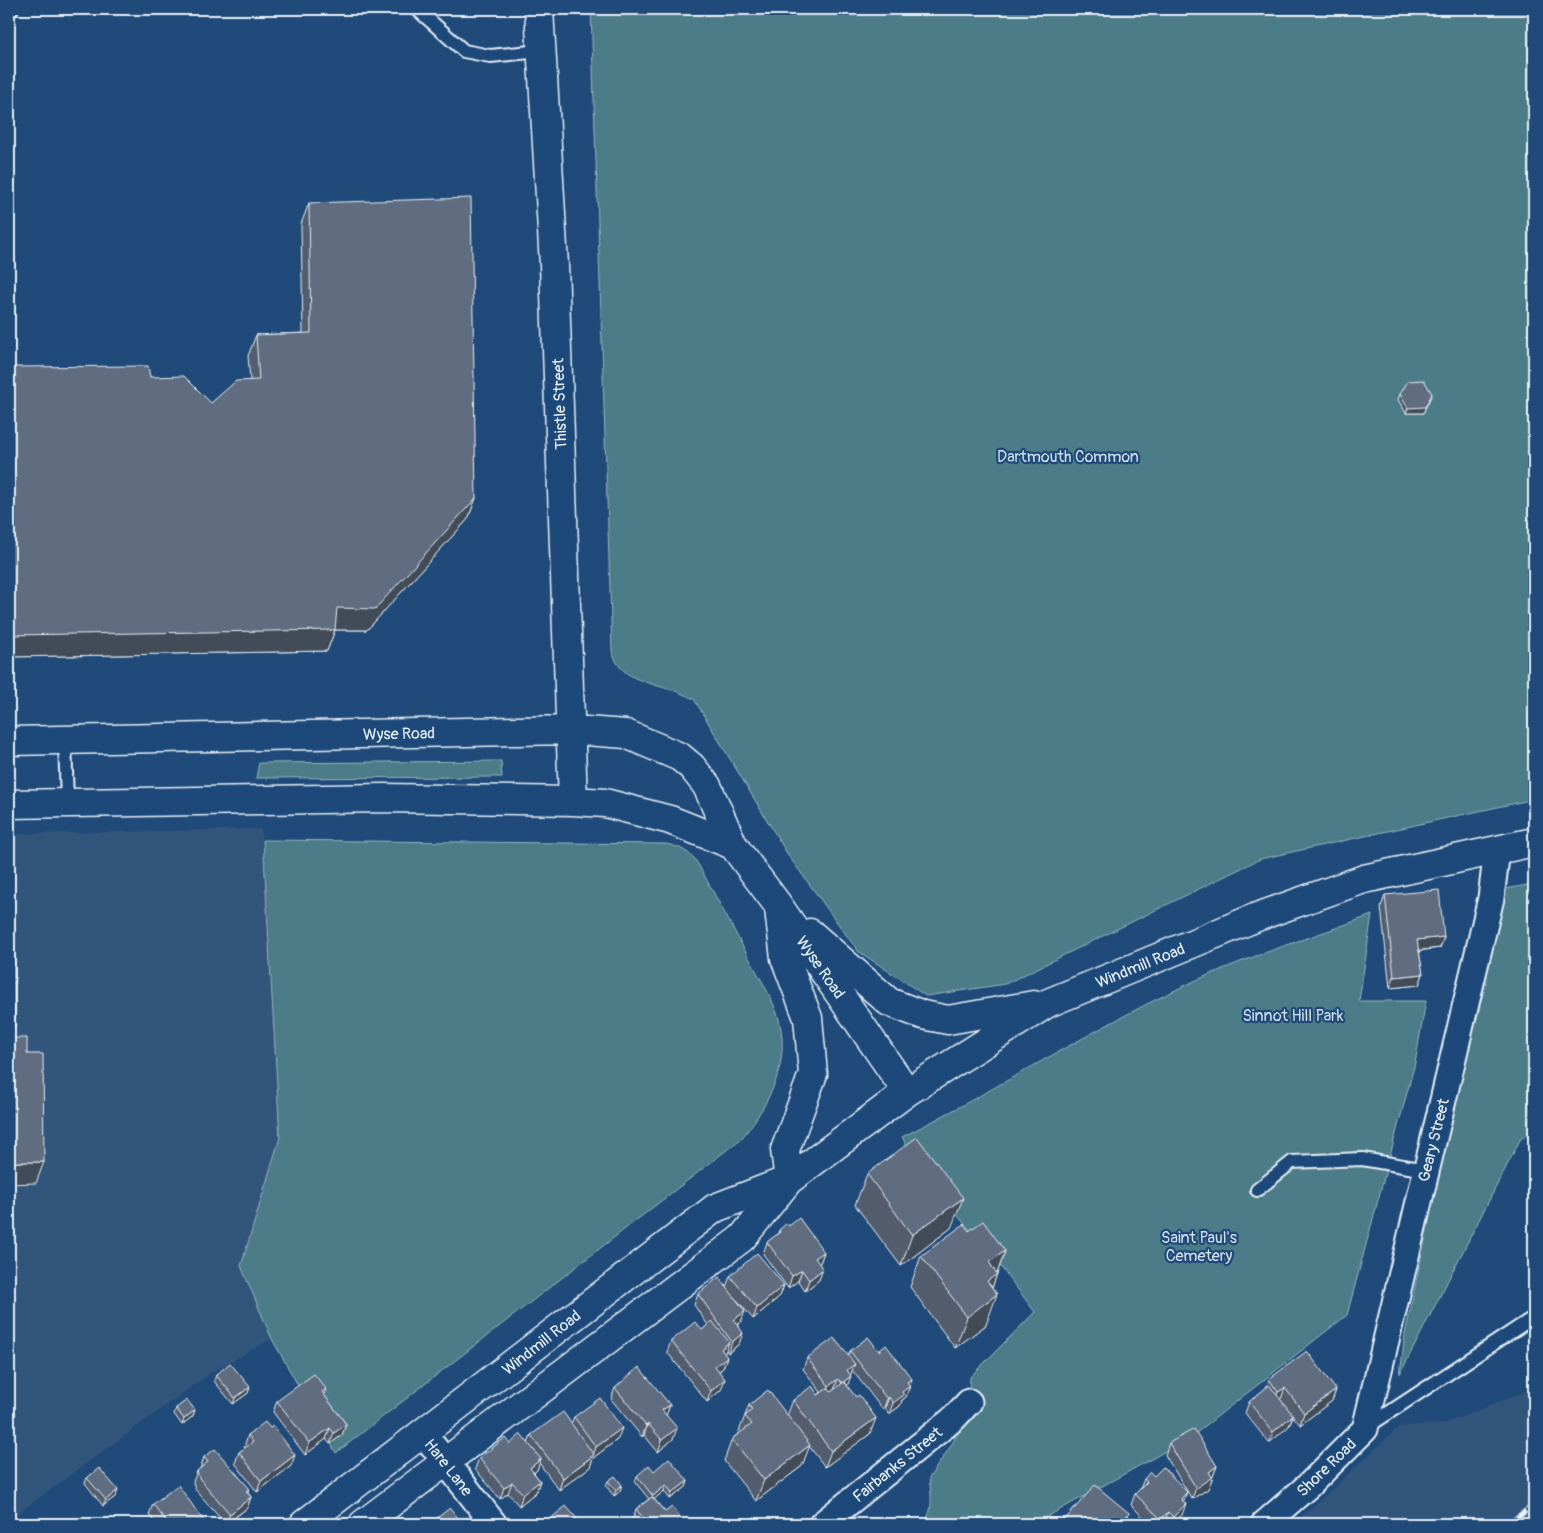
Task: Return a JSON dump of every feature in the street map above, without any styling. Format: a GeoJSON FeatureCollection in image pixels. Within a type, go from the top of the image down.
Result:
{"type":"FeatureCollection","features":[{"type":"Feature","properties":{"kind":"main road","name":"Thistle Street"},"geometry":{"type":"LineString","coordinates":[[539,9],[554,265],[573,800]]}},
{"type":"Feature","properties":{"kind":"main road","name":"Wyse Road"},"geometry":{"type":"LineString","coordinates":[[9,741],[572,730],[626,734],[680,757],[692,767],[707,786],[733,845],[778,905],[907,1092]]}},
{"type":"Feature","properties":{"kind":"main road"},"geometry":{"type":"LineString","coordinates":[[9,804],[384,798],[573,800],[605,803],[670,820],[733,845]]}},
{"type":"Feature","properties":{"kind":"main road","name":"Windmill Road"},"geometry":{"type":"LineString","coordinates":[[363,1524],[742,1238],[790,1180],[907,1092],[1048,1003],[1257,916],[1364,879],[1534,842]]}},
{"type":"Feature","properties":{"kind":"main road"},"geometry":{"type":"LineString","coordinates":[[778,905],[888,1002],[923,1015],[948,1020],[1048,1003]]}},
{"type":"Feature","properties":{"kind":"main road"},"geometry":{"type":"LineString","coordinates":[[778,905],[785,958],[808,1018],[813,1074],[785,1150],[790,1180]]}},
{"type":"Feature","properties":{"kind":"main road","name":"Windmill Road"},"geometry":{"type":"LineString","coordinates":[[304,1524],[715,1208],[790,1180]]}},
{"type":"Feature","properties":{"kind":"street","name":"Geary Street"},"geometry":{"type":"LineString","coordinates":[[1365,1429],[1491,898],[1497,850]]}},
{"type":"Feature","properties":{"kind":"street","name":"Fairbanks Street"},"geometry":{"type":"LineString","coordinates":[[822,1524],[954,1419],[969,1402]]}},
{"type":"Feature","properties":{"kind":"street","name":"Shore Road"},"geometry":{"type":"LineString","coordinates":[[1264,1524],[1309,1485],[1365,1429]]}},
{"type":"Feature","properties":{"kind":"street","name":"Hare Lane"},"geometry":{"type":"LineString","coordinates":[[423,1433],[494,1524]]}},
{"type":"Feature","properties":{"kind":"lane"},"geometry":{"type":"LineString","coordinates":[[417,9],[464,51],[490,56],[541,52]]}},
{"type":"Feature","properties":{"kind":"lane"},"geometry":{"type":"LineString","coordinates":[[65,739],[67,803]]}},
{"type":"Feature","properties":{"kind":"lane"},"geometry":{"type":"LineString","coordinates":[[1257,1190],[1292,1162],[1362,1159],[1426,1170]]}},
{"type":"Feature","properties":{"kind":"lane"},"geometry":{"type":"LineString","coordinates":[[1365,1429],[1534,1317]]}},
{"type":"Feature","properties":{"kind":"shaded area"},"geometry":{"type":"Polygon","coordinates":[[[261,829],[280,1137],[241,1266],[272,1339],[212,1372],[9,1520],[9,834],[261,829]]]}},
{"type":"Feature","properties":{"kind":"shaded area"},"geometry":{"type":"Polygon","coordinates":[[[1534,1388],[1534,1524],[1294,1524],[1400,1426],[1444,1424],[1534,1388]]]}},
{"type":"Feature","properties":{"kind":"green space","name":"Dartmouth Common"},"geometry":{"type":"Polygon","coordinates":[[[591,9],[1534,9],[1534,799],[1260,859],[1005,984],[926,996],[858,951],[788,855],[694,699],[634,678],[621,668],[612,651],[591,9]]]}},
{"type":"Feature","properties":{"kind":"green space"},"geometry":{"type":"Polygon","coordinates":[[[501,761],[502,777],[256,778],[259,763],[501,761]]]}},
{"type":"Feature","properties":{"kind":"green space"},"geometry":{"type":"Polygon","coordinates":[[[263,840],[666,844],[676,847],[692,856],[698,864],[768,992],[777,1013],[781,1030],[782,1047],[776,1080],[761,1111],[741,1139],[336,1453],[272,1339],[241,1266],[280,1137],[263,840]]]}},
{"type":"Feature","properties":{"kind":"green space"},"geometry":{"type":"Polygon","coordinates":[[[1534,884],[1534,1134],[1521,1138],[1400,1374],[1405,1334],[1499,890],[1534,884]]]}},
{"type":"Feature","properties":{"kind":"green space","name":"Saint Paul's Cemetery"},"geometry":{"type":"Polygon","coordinates":[[[1372,915],[1359,1001],[1426,1001],[1415,1063],[1347,1315],[1191,1437],[1034,1524],[921,1524],[930,1509],[929,1478],[953,1442],[963,1420],[967,1407],[970,1377],[1035,1312],[994,1258],[927,1180],[902,1137],[1081,1039],[1190,983],[1258,955],[1372,915]]]}},
{"type":"Feature","properties":{"kind":"building"},"geometry":{"type":"Polygon","coordinates":[[[471,198],[476,498],[375,609],[337,608],[335,630],[9,635],[9,367],[148,366],[150,377],[184,376],[211,403],[236,381],[259,380],[256,335],[311,333],[309,203],[471,198]]]}},
{"type":"Feature","properties":{"kind":"building"},"geometry":{"type":"Polygon","coordinates":[[[1424,380],[1432,394],[1425,407],[1408,408],[1400,394],[1408,381],[1424,380]]]}},
{"type":"Feature","properties":{"kind":"building"},"geometry":{"type":"Polygon","coordinates":[[[9,872],[13,872],[13,937],[9,937],[9,872]]]}},
{"type":"Feature","properties":{"kind":"building"},"geometry":{"type":"Polygon","coordinates":[[[1439,890],[1444,937],[1417,940],[1423,974],[1394,977],[1385,895],[1439,890]]]}},
{"type":"Feature","properties":{"kind":"building"},"geometry":{"type":"Polygon","coordinates":[[[9,958],[14,958],[15,1025],[9,1025],[9,958]]]}},
{"type":"Feature","properties":{"kind":"building"},"geometry":{"type":"Polygon","coordinates":[[[9,1038],[27,1038],[27,1054],[43,1054],[44,1162],[9,1162],[9,1038]]]}},
{"type":"Feature","properties":{"kind":"building"},"geometry":{"type":"Polygon","coordinates":[[[917,1137],[963,1198],[912,1235],[867,1174],[917,1137]]]}},
{"type":"Feature","properties":{"kind":"building"},"geometry":{"type":"Polygon","coordinates":[[[799,1218],[824,1252],[815,1258],[823,1269],[809,1280],[802,1270],[792,1276],[767,1242],[780,1232],[779,1230],[787,1223],[789,1226],[799,1218]]]}},
{"type":"Feature","properties":{"kind":"building"},"geometry":{"type":"Polygon","coordinates":[[[983,1221],[1005,1251],[989,1262],[997,1274],[987,1281],[997,1294],[967,1317],[921,1256],[964,1224],[969,1231],[983,1221]]]}},
{"type":"Feature","properties":{"kind":"building"},"geometry":{"type":"Polygon","coordinates":[[[757,1253],[784,1285],[757,1308],[730,1276],[757,1253]]]}},
{"type":"Feature","properties":{"kind":"building"},"geometry":{"type":"Polygon","coordinates":[[[719,1277],[745,1311],[734,1320],[743,1333],[732,1342],[698,1294],[719,1277]]]}},
{"type":"Feature","properties":{"kind":"building"},"geometry":{"type":"Polygon","coordinates":[[[712,1321],[729,1342],[721,1349],[727,1357],[715,1366],[725,1379],[711,1391],[671,1341],[695,1322],[702,1330],[712,1321]]]}},
{"type":"Feature","properties":{"kind":"building"},"geometry":{"type":"Polygon","coordinates":[[[868,1337],[879,1351],[886,1345],[912,1379],[907,1382],[910,1386],[902,1392],[904,1395],[893,1403],[889,1397],[887,1399],[850,1351],[868,1337]]]}},
{"type":"Feature","properties":{"kind":"building"},"geometry":{"type":"Polygon","coordinates":[[[834,1338],[855,1364],[847,1370],[851,1376],[842,1383],[838,1379],[829,1386],[807,1358],[834,1338]]]}},
{"type":"Feature","properties":{"kind":"building"},"geometry":{"type":"Polygon","coordinates":[[[1307,1351],[1336,1390],[1304,1413],[1285,1388],[1278,1392],[1269,1379],[1307,1351]]]}},
{"type":"Feature","properties":{"kind":"building"},"geometry":{"type":"Polygon","coordinates":[[[230,1363],[250,1387],[235,1398],[216,1375],[230,1363]]]}},
{"type":"Feature","properties":{"kind":"building"},"geometry":{"type":"Polygon","coordinates":[[[639,1367],[670,1405],[662,1410],[677,1428],[662,1440],[648,1424],[646,1426],[615,1388],[639,1367]]]}},
{"type":"Feature","properties":{"kind":"building"},"geometry":{"type":"Polygon","coordinates":[[[314,1374],[326,1389],[322,1392],[346,1424],[334,1433],[330,1428],[309,1443],[277,1401],[314,1374]]]}},
{"type":"Feature","properties":{"kind":"building"},"geometry":{"type":"Polygon","coordinates":[[[844,1382],[856,1397],[859,1395],[876,1418],[831,1451],[793,1400],[812,1386],[818,1395],[828,1388],[831,1392],[844,1382]]]}},
{"type":"Feature","properties":{"kind":"building"},"geometry":{"type":"Polygon","coordinates":[[[1269,1385],[1293,1415],[1273,1432],[1249,1402],[1269,1385]]]}},
{"type":"Feature","properties":{"kind":"building"},"geometry":{"type":"Polygon","coordinates":[[[768,1390],[810,1445],[764,1480],[732,1439],[752,1424],[745,1416],[752,1410],[749,1405],[768,1390]]]}},
{"type":"Feature","properties":{"kind":"building"},"geometry":{"type":"Polygon","coordinates":[[[600,1398],[622,1428],[596,1447],[574,1417],[600,1398]]]}},
{"type":"Feature","properties":{"kind":"building"},"geometry":{"type":"Polygon","coordinates":[[[187,1400],[195,1410],[184,1419],[176,1408],[187,1400]]]}},
{"type":"Feature","properties":{"kind":"building"},"geometry":{"type":"Polygon","coordinates":[[[563,1412],[594,1455],[563,1478],[531,1435],[563,1412]]]}},
{"type":"Feature","properties":{"kind":"building"},"geometry":{"type":"Polygon","coordinates":[[[265,1422],[270,1428],[273,1426],[295,1455],[261,1481],[239,1452],[253,1442],[248,1435],[265,1422]]]}},
{"type":"Feature","properties":{"kind":"building"},"geometry":{"type":"Polygon","coordinates":[[[1194,1429],[1217,1466],[1209,1472],[1212,1477],[1196,1488],[1169,1443],[1194,1429]]]}},
{"type":"Feature","properties":{"kind":"building"},"geometry":{"type":"Polygon","coordinates":[[[521,1434],[541,1459],[530,1468],[540,1481],[523,1494],[512,1482],[504,1488],[479,1458],[505,1438],[510,1444],[521,1434]]]}},
{"type":"Feature","properties":{"kind":"building"},"geometry":{"type":"Polygon","coordinates":[[[215,1449],[249,1488],[246,1491],[251,1497],[230,1514],[199,1478],[197,1471],[208,1462],[204,1457],[215,1449]]]}},
{"type":"Feature","properties":{"kind":"building"},"geometry":{"type":"Polygon","coordinates":[[[669,1458],[688,1481],[672,1493],[666,1485],[653,1496],[637,1476],[649,1465],[654,1471],[669,1458]]]}},
{"type":"Feature","properties":{"kind":"building"},"geometry":{"type":"Polygon","coordinates":[[[1163,1467],[1187,1492],[1181,1499],[1186,1504],[1173,1517],[1168,1512],[1161,1519],[1135,1494],[1147,1482],[1144,1479],[1150,1472],[1154,1476],[1163,1467]]]}},
{"type":"Feature","properties":{"kind":"building"},"geometry":{"type":"Polygon","coordinates":[[[99,1468],[118,1490],[106,1500],[87,1478],[99,1468]]]}},
{"type":"Feature","properties":{"kind":"building"},"geometry":{"type":"Polygon","coordinates":[[[615,1476],[622,1485],[616,1490],[608,1481],[615,1476]]]}},
{"type":"Feature","properties":{"kind":"building"},"geometry":{"type":"Polygon","coordinates":[[[178,1485],[206,1524],[168,1524],[153,1504],[178,1485]]]}},
{"type":"Feature","properties":{"kind":"building"},"geometry":{"type":"Polygon","coordinates":[[[1095,1485],[1129,1513],[1124,1520],[1129,1524],[1061,1524],[1095,1485]]]}},
{"type":"Feature","properties":{"kind":"building"},"geometry":{"type":"Polygon","coordinates":[[[652,1497],[665,1512],[672,1507],[686,1524],[648,1524],[636,1509],[652,1497]]]}},
{"type":"Feature","properties":{"kind":"building"},"geometry":{"type":"Polygon","coordinates":[[[566,1506],[579,1521],[575,1524],[544,1524],[566,1506]]]}},
{"type":"Feature","properties":{"kind":"building"},"geometry":{"type":"Polygon","coordinates":[[[450,1508],[463,1524],[429,1524],[450,1508]]]}},
{"type":"Feature","properties":{"kind":"railway"},"geometry":{"type":"LineString","coordinates":[[1508,1524],[1534,1505]]}},
{"type":"Feature","properties":{"kind":"park label","name":"Sinnot Hill Park"},"geometry":{"type":"Point","coordinates":[1293,1015]}}]}
